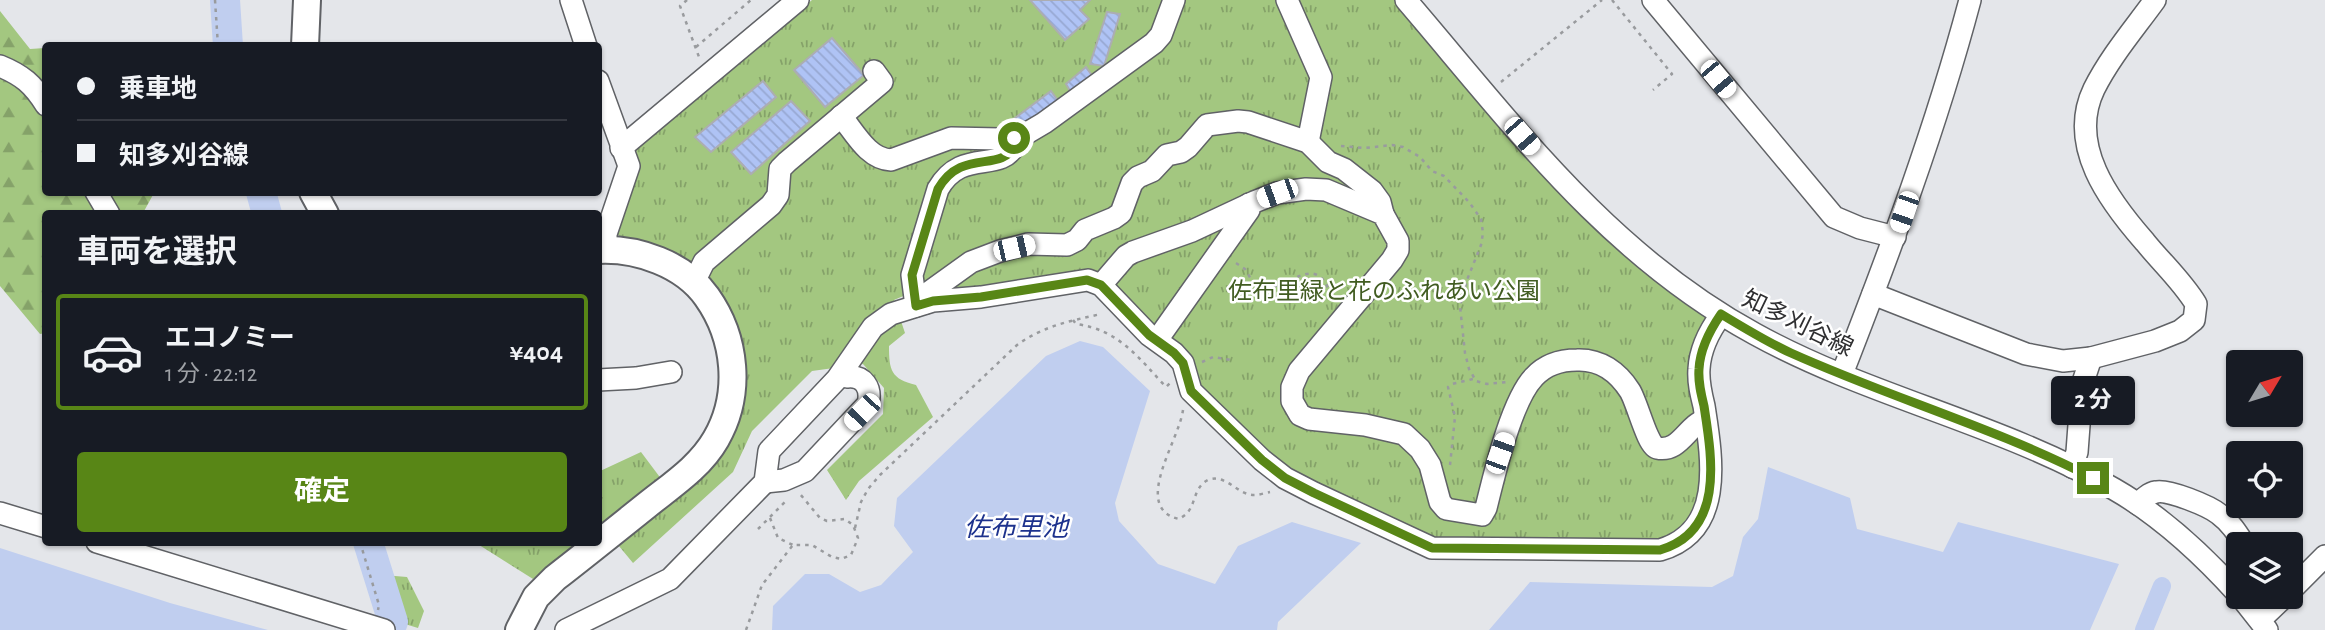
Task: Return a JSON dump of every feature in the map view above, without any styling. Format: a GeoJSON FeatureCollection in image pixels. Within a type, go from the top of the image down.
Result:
{"type":"FeatureCollection","features":[{"type":"Feature","properties":{"kind":"main road"},"geometry":{"type":"LineString","coordinates":[[305,42],[307,0]]}},
{"type":"Feature","properties":{"kind":"main road"},"geometry":{"type":"LineString","coordinates":[[602,250],[625,251],[657,260],[673,267],[694,282],[723,323],[733,370],[732,390],[717,437],[705,455],[682,478],[602,542]]}},
{"type":"Feature","properties":{"kind":"main road"},"geometry":{"type":"LineString","coordinates":[[519,630],[537,597],[546,587],[597,546]]}},
{"type":"Feature","properties":{"kind":"street"},"geometry":{"type":"LineString","coordinates":[[571,0],[585,42]]}},
{"type":"Feature","properties":{"kind":"street"},"geometry":{"type":"LineString","coordinates":[[621,148],[798,0]]}},
{"type":"Feature","properties":{"kind":"street"},"geometry":{"type":"LineString","coordinates":[[841,116],[871,154],[881,160],[891,160],[951,138],[1022,136],[1154,43],[1161,35],[1174,0]]}},
{"type":"Feature","properties":{"kind":"street"},"geometry":{"type":"LineString","coordinates":[[1287,0],[1321,76],[1309,139]]}},
{"type":"Feature","properties":{"kind":"street","name":"知多刈谷線"},"geometry":{"type":"LineString","coordinates":[[1406,0],[1558,177],[1616,236],[1659,272],[1721,314],[1789,352],[1969,422],[2072,467],[2138,504],[2198,551],[2226,580]]}},
{"type":"Feature","properties":{"kind":"street"},"geometry":{"type":"LineString","coordinates":[[1653,0],[1834,216],[1860,228],[1895,237]]}},
{"type":"Feature","properties":{"kind":"street"},"geometry":{"type":"LineString","coordinates":[[1842,374],[1895,237],[1947,85],[1970,0]]}},
{"type":"Feature","properties":{"kind":"street"},"geometry":{"type":"LineString","coordinates":[[1873,294],[2026,354],[2063,361],[2091,358],[2155,341],[2180,331],[2194,320],[2196,304],[2186,288],[2144,241],[2113,201],[2096,173],[2088,152],[2085,129],[2087,108],[2093,91],[2105,69],[2155,0]]}},
{"type":"Feature","properties":{"kind":"street"},"geometry":{"type":"LineString","coordinates":[[0,66],[21,75],[42,99]]}},
{"type":"Feature","properties":{"kind":"street"},"geometry":{"type":"LineString","coordinates":[[694,282],[704,262],[771,205],[778,195],[780,169],[881,82],[874,71]]}},
{"type":"Feature","properties":{"kind":"street"},"geometry":{"type":"LineString","coordinates":[[602,93],[629,166],[602,250]]}},
{"type":"Feature","properties":{"kind":"street"},"geometry":{"type":"LineString","coordinates":[[920,305],[925,295],[971,262],[1028,244],[1067,245],[1077,240],[1085,230],[1121,213],[1132,183],[1152,171],[1167,155],[1181,152],[1188,147],[1207,125],[1248,122],[1309,139],[1328,162],[1344,169],[1372,191],[1398,241],[1398,250],[1392,260],[1299,371],[1292,387],[1292,401],[1300,415],[1309,419],[1364,425],[1405,434],[1420,449],[1430,465],[1440,502],[1446,509],[1482,515],[1500,453],[1520,401],[1533,378],[1551,365],[1568,360],[1590,360],[1603,365],[1620,378],[1631,392],[1652,447],[1657,449],[1678,443],[1700,421],[1705,420]]}},
{"type":"Feature","properties":{"kind":"street"},"geometry":{"type":"LineString","coordinates":[[920,305],[912,275],[938,189],[954,169],[1005,156],[1015,145],[1014,138]]}},
{"type":"Feature","properties":{"kind":"street"},"geometry":{"type":"LineString","coordinates":[[1101,285],[1126,256],[1133,252],[1192,232],[1277,193],[1306,189],[1326,190],[1383,214]]}},
{"type":"Feature","properties":{"kind":"street"},"geometry":{"type":"LineString","coordinates":[[1157,340],[1249,209],[1249,204]]}},
{"type":"Feature","properties":{"kind":"street"},"geometry":{"type":"LineString","coordinates":[[566,630],[670,579],[765,482],[769,451],[842,373],[873,327],[891,314],[920,305],[1087,280],[1101,285],[1183,363],[1191,391],[1262,460],[1291,481],[1432,548],[1660,550],[1684,539],[1702,517],[1711,485],[1699,367],[1709,331],[1721,314]]}},
{"type":"Feature","properties":{"kind":"street"},"geometry":{"type":"LineString","coordinates":[[2072,467],[2077,452],[2082,385],[2091,358]]}},
{"type":"Feature","properties":{"kind":"street"},"geometry":{"type":"LineString","coordinates":[[602,380],[671,372]]}},
{"type":"Feature","properties":{"kind":"street"},"geometry":{"type":"LineString","coordinates":[[765,482],[785,480],[805,471],[869,404],[870,395],[863,380],[857,376],[847,377],[842,373]]}},
{"type":"Feature","properties":{"kind":"street"},"geometry":{"type":"LineString","coordinates":[[2138,504],[2154,492],[2163,492],[2202,505],[2225,519],[2235,532]]}},
{"type":"Feature","properties":{"kind":"street"},"geometry":{"type":"LineString","coordinates":[[0,513],[42,526]]}},
{"type":"Feature","properties":{"kind":"street"},"geometry":{"type":"LineString","coordinates":[[110,546],[379,628]]}},
{"type":"Feature","properties":{"kind":"street"},"geometry":{"type":"LineString","coordinates":[[2303,577],[2325,556]]}},
{"type":"Feature","properties":{"kind":"street","name":"知多刈谷線"},"geometry":{"type":"LineString","coordinates":[[2246,609],[2254,627]]}},
{"type":"Feature","properties":{"kind":"street"},"geometry":{"type":"LineString","coordinates":[[2254,627],[2271,609]]}},
{"type":"Feature","properties":{"kind":"path"},"geometry":{"type":"LineString","coordinates":[[215,0],[218,42]]}},
{"type":"Feature","properties":{"kind":"path"},"geometry":{"type":"LineString","coordinates":[[687,0],[680,6],[707,76]]}},
{"type":"Feature","properties":{"kind":"path"},"geometry":{"type":"LineString","coordinates":[[696,47],[751,0]]}},
{"type":"Feature","properties":{"kind":"path"},"geometry":{"type":"LineString","coordinates":[[1487,95],[1602,0]]}},
{"type":"Feature","properties":{"kind":"path"},"geometry":{"type":"LineString","coordinates":[[1612,0],[1672,74],[1653,90]]}},
{"type":"Feature","properties":{"kind":"path"},"geometry":{"type":"LineString","coordinates":[[1309,139],[1353,148],[1392,145],[1403,148],[1420,157],[1432,172],[1444,176],[1481,219],[1481,245],[1460,306],[1465,353],[1474,379]]}},
{"type":"Feature","properties":{"kind":"path"},"geometry":{"type":"LineString","coordinates":[[1217,253],[1245,269],[1257,289],[1266,290],[1279,286],[1302,274],[1317,275],[1325,280],[1332,301],[1344,317]]}},
{"type":"Feature","properties":{"kind":"path"},"geometry":{"type":"LineString","coordinates":[[855,528],[868,489],[880,475],[1017,345],[1047,328],[1103,314]]}},
{"type":"Feature","properties":{"kind":"path"},"geometry":{"type":"LineString","coordinates":[[1450,472],[1455,417],[1448,387],[1474,379],[1487,384],[1511,381],[1520,401]]}},
{"type":"Feature","properties":{"kind":"path"},"geometry":{"type":"LineString","coordinates":[[1191,391],[1185,397],[1182,418],[1157,483],[1157,500],[1161,509],[1179,519],[1189,512],[1197,490],[1207,481],[1226,481],[1245,494],[1255,496],[1282,488],[1291,481]]}},
{"type":"Feature","properties":{"kind":"path"},"geometry":{"type":"LineString","coordinates":[[769,517],[778,538],[793,545],[812,545],[832,557],[841,559],[851,555],[858,538],[855,528],[845,519],[827,521],[820,518],[797,492]]}},
{"type":"Feature","properties":{"kind":"path"},"geometry":{"type":"LineString","coordinates":[[746,630],[762,585],[793,545]]}},
{"type":"Feature","properties":{"kind":"path"},"geometry":{"type":"LineString","coordinates":[[361,546],[379,606],[379,628]]}},
{"type":"Feature","properties":{"kind":"green space","name":"佐布里緑と花のふれあい公園"},"geometry":{"type":"Polygon","coordinates":[[[812,0],[1406,0],[1557,177],[1721,315],[1698,367],[1711,485],[1684,539],[1432,548],[1314,493],[1191,391],[1187,355],[1111,286],[939,292],[922,288],[894,300],[905,333],[889,346],[890,361],[896,376],[916,385],[933,417],[859,481],[846,500],[827,470],[883,414],[884,388],[863,364],[812,371],[752,431],[733,472],[633,563],[604,528],[602,529],[602,470],[641,452],[674,496],[718,457],[726,306],[622,241],[616,231],[637,167],[636,148],[812,0]]]}},
{"type":"Feature","properties":{"kind":"green space"},"geometry":{"type":"Polygon","coordinates":[[[0,11],[30,49],[42,48],[42,196],[152,196],[145,210],[42,210],[42,334],[0,286],[0,11]]]}},
{"type":"Feature","properties":{"kind":"green space"},"geometry":{"type":"Polygon","coordinates":[[[364,546],[382,546],[375,554],[383,575],[407,577],[424,611],[418,628],[385,618],[364,546]]]}},
{"type":"Feature","properties":{"kind":"green space"},"geometry":{"type":"Polygon","coordinates":[[[481,546],[579,546],[533,579],[481,546]]]}},
{"type":"Feature","properties":{"kind":"water","name":"佐布里池"},"geometry":{"type":"Polygon","coordinates":[[[1080,341],[1103,347],[1150,391],[1115,503],[1119,521],[1158,564],[1215,584],[1238,546],[1292,522],[1361,543],[1278,622],[1277,630],[772,630],[773,606],[805,574],[829,574],[860,592],[881,585],[913,552],[894,526],[897,498],[1046,356],[1080,341]]]}},
{"type":"Feature","properties":{"kind":"water"},"geometry":{"type":"Polygon","coordinates":[[[1768,467],[1850,498],[1857,529],[1943,552],[1958,522],[2119,564],[2090,630],[1489,630],[1530,582],[1712,587],[1733,576],[1743,537],[1758,519],[1768,467]]]}},
{"type":"Feature","properties":{"kind":"water"},"geometry":{"type":"Polygon","coordinates":[[[0,548],[170,603],[268,630],[0,630],[0,548]]]}},
{"type":"Feature","properties":{"kind":"building"},"geometry":{"type":"Polygon","coordinates":[[[1030,0],[1090,0],[1080,10],[1089,19],[1065,40],[1030,0]]]}},
{"type":"Feature","properties":{"kind":"building"},"geometry":{"type":"Polygon","coordinates":[[[1107,12],[1120,14],[1104,66],[1090,64],[1107,12]]]}},
{"type":"Feature","properties":{"kind":"building"},"geometry":{"type":"Polygon","coordinates":[[[832,38],[864,75],[825,107],[794,70],[832,38]]]}},
{"type":"Feature","properties":{"kind":"building"},"geometry":{"type":"Polygon","coordinates":[[[1086,67],[1093,77],[1072,94],[1066,84],[1086,67]]]}},
{"type":"Feature","properties":{"kind":"building"},"geometry":{"type":"Polygon","coordinates":[[[763,81],[776,97],[711,152],[695,137],[763,81]]]}},
{"type":"Feature","properties":{"kind":"building"},"geometry":{"type":"Polygon","coordinates":[[[1051,91],[1059,102],[1019,132],[1011,121],[1051,91]]]}},
{"type":"Feature","properties":{"kind":"building"},"geometry":{"type":"Polygon","coordinates":[[[791,101],[810,121],[751,174],[731,152],[791,101]]]}},
{"type":"Feature","properties":{"kind":"waterway"},"geometry":{"type":"LineString","coordinates":[[225,0],[228,42]]}},
{"type":"Feature","properties":{"kind":"waterway"},"geometry":{"type":"LineString","coordinates":[[262,196],[266,210]]}},
{"type":"Feature","properties":{"kind":"waterway"},"geometry":{"type":"LineString","coordinates":[[369,546],[393,622]]}},
{"type":"Feature","properties":{"kind":"waterway"},"geometry":{"type":"LineString","coordinates":[[2144,630],[2162,586]]}},
{"type":"Feature","properties":{"kind":"route"},"geometry":{"type":"LineString","coordinates":[[1014,138],[1015,145],[1005,156],[996,160],[966,164],[945,177],[938,189],[912,275],[916,306],[933,301],[981,297],[1087,280],[1101,285],[1149,335],[1174,353],[1183,363],[1191,391],[1262,460],[1285,478],[1432,548],[1660,550],[1684,539],[1702,517],[1711,485],[1699,367],[1709,331],[1721,314],[1789,352],[1969,422],[2093,478]]}}]}
